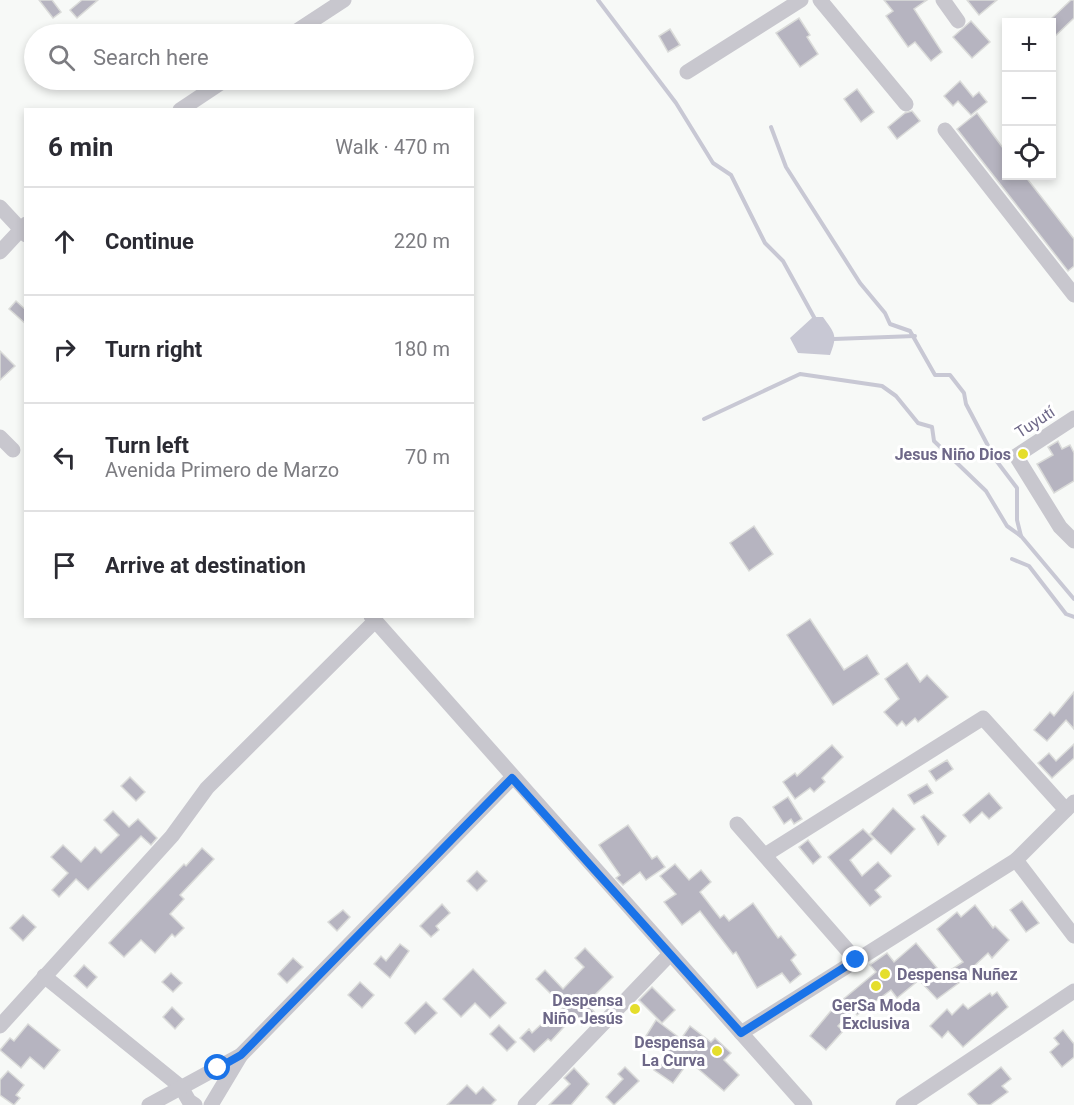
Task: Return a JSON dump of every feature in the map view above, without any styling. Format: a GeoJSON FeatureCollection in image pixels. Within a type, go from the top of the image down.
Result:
{"type":"FeatureCollection","features":[{"type":"Feature","properties":{"kind":"street"},"geometry":{"type":"LineString","coordinates":[[307,24],[344,0]]}},
{"type":"Feature","properties":{"kind":"street"},"geometry":{"type":"LineString","coordinates":[[687,72],[801,0]]}},
{"type":"Feature","properties":{"kind":"street"},"geometry":{"type":"LineString","coordinates":[[820,0],[906,104]]}},
{"type":"Feature","properties":{"kind":"street"},"geometry":{"type":"LineString","coordinates":[[943,0],[958,21]]}},
{"type":"Feature","properties":{"kind":"street"},"geometry":{"type":"LineString","coordinates":[[183,108],[210,90]]}},
{"type":"Feature","properties":{"kind":"street"},"geometry":{"type":"LineString","coordinates":[[945,130],[1074,295]]}},
{"type":"Feature","properties":{"kind":"street"},"geometry":{"type":"LineString","coordinates":[[0,207],[24,230],[0,252]]}},
{"type":"Feature","properties":{"kind":"street","name":"Tuyutí"},"geometry":{"type":"LineString","coordinates":[[1074,418],[1016,456],[1060,527],[1074,541]]}},
{"type":"Feature","properties":{"kind":"street"},"geometry":{"type":"LineString","coordinates":[[0,437],[14,450]]}},
{"type":"Feature","properties":{"kind":"street"},"geometry":{"type":"LineString","coordinates":[[0,1026],[172,836],[207,788],[373,619],[805,1105]]}},
{"type":"Feature","properties":{"kind":"street"},"geometry":{"type":"LineString","coordinates":[[741,1033],[1016,860],[1070,806],[983,718],[765,855]]}},
{"type":"Feature","properties":{"kind":"street"},"geometry":{"type":"LineString","coordinates":[[211,1105],[241,1055],[512,778]]}},
{"type":"Feature","properties":{"kind":"street"},"geometry":{"type":"LineString","coordinates":[[737,824],[856,960]]}},
{"type":"Feature","properties":{"kind":"street"},"geometry":{"type":"LineString","coordinates":[[1016,860],[1074,936]]}},
{"type":"Feature","properties":{"kind":"street"},"geometry":{"type":"LineString","coordinates":[[525,1105],[670,954]]}},
{"type":"Feature","properties":{"kind":"street"},"geometry":{"type":"LineString","coordinates":[[44,976],[181,1087],[189,1101],[195,1105]]}},
{"type":"Feature","properties":{"kind":"street"},"geometry":{"type":"LineString","coordinates":[[903,1105],[1074,991]]}},
{"type":"Feature","properties":{"kind":"street"},"geometry":{"type":"LineString","coordinates":[[149,1105],[241,1055]]}},
{"type":"Feature","properties":{"kind":"shaded area"},"geometry":{"type":"Polygon","coordinates":[[[813,317],[823,317],[833,331],[834,343],[830,355],[798,353],[790,338],[813,317]]]}},
{"type":"Feature","properties":{"kind":"building"},"geometry":{"type":"Polygon","coordinates":[[[39,0],[52,0],[61,12],[53,18],[39,0]]]}},
{"type":"Feature","properties":{"kind":"building"},"geometry":{"type":"Polygon","coordinates":[[[82,0],[98,0],[77,18],[70,10],[82,0]]]}},
{"type":"Feature","properties":{"kind":"building"},"geometry":{"type":"Polygon","coordinates":[[[884,0],[927,0],[914,9],[942,52],[931,61],[915,42],[908,47],[886,16],[893,11],[884,0]]]}},
{"type":"Feature","properties":{"kind":"building"},"geometry":{"type":"Polygon","coordinates":[[[967,0],[997,0],[979,15],[967,0]]]}},
{"type":"Feature","properties":{"kind":"building"},"geometry":{"type":"Polygon","coordinates":[[[1071,0],[1074,0],[1074,18],[1056,35],[1056,18],[1052,18],[1071,0]]]}},
{"type":"Feature","properties":{"kind":"building"},"geometry":{"type":"Polygon","coordinates":[[[799,18],[818,54],[800,67],[776,33],[799,18]]]}},
{"type":"Feature","properties":{"kind":"building"},"geometry":{"type":"Polygon","coordinates":[[[971,21],[990,42],[972,58],[953,37],[971,21]]]}},
{"type":"Feature","properties":{"kind":"building"},"geometry":{"type":"Polygon","coordinates":[[[670,29],[680,45],[668,52],[659,36],[670,29]]]}},
{"type":"Feature","properties":{"kind":"building"},"geometry":{"type":"Polygon","coordinates":[[[960,81],[973,97],[979,92],[987,102],[971,115],[958,101],[953,106],[944,96],[960,81]]]}},
{"type":"Feature","properties":{"kind":"building"},"geometry":{"type":"Polygon","coordinates":[[[857,89],[874,112],[861,122],[844,99],[857,89]]]}},
{"type":"Feature","properties":{"kind":"building"},"geometry":{"type":"Polygon","coordinates":[[[912,111],[920,121],[897,139],[888,127],[905,113],[912,111]]]}},
{"type":"Feature","properties":{"kind":"building"},"geometry":{"type":"Polygon","coordinates":[[[977,113],[1002,147],[1002,180],[1028,180],[1074,239],[1074,266],[1068,271],[957,129],[977,113]]]}},
{"type":"Feature","properties":{"kind":"building"},"geometry":{"type":"Polygon","coordinates":[[[16,301],[24,308],[24,322],[9,309],[16,301]]]}},
{"type":"Feature","properties":{"kind":"building"},"geometry":{"type":"Polygon","coordinates":[[[0,351],[15,366],[0,380],[0,351]]]}},
{"type":"Feature","properties":{"kind":"building"},"geometry":{"type":"Polygon","coordinates":[[[1058,441],[1062,449],[1070,445],[1074,453],[1074,481],[1054,493],[1037,464],[1053,455],[1048,447],[1058,441]]]}},
{"type":"Feature","properties":{"kind":"building"},"geometry":{"type":"Polygon","coordinates":[[[754,526],[773,554],[749,571],[730,543],[754,526]]]}},
{"type":"Feature","properties":{"kind":"building"},"geometry":{"type":"Polygon","coordinates":[[[810,619],[844,670],[867,655],[879,674],[833,705],[787,635],[810,619]]]}},
{"type":"Feature","properties":{"kind":"building"},"geometry":{"type":"Polygon","coordinates":[[[907,663],[920,682],[927,675],[948,697],[918,722],[915,718],[906,726],[902,721],[897,726],[884,712],[899,699],[885,679],[907,663]]]}},
{"type":"Feature","properties":{"kind":"building"},"geometry":{"type":"Polygon","coordinates":[[[1074,692],[1074,729],[1066,720],[1047,741],[1034,730],[1050,712],[1054,716],[1074,692]]]}},
{"type":"Feature","properties":{"kind":"building"},"geometry":{"type":"Polygon","coordinates":[[[1074,744],[1074,758],[1052,778],[1038,763],[1049,753],[1056,761],[1074,744]]]}},
{"type":"Feature","properties":{"kind":"building"},"geometry":{"type":"Polygon","coordinates":[[[832,745],[843,757],[822,778],[825,782],[814,792],[810,788],[795,799],[783,782],[795,773],[797,776],[832,745]]]}},
{"type":"Feature","properties":{"kind":"building"},"geometry":{"type":"Polygon","coordinates":[[[947,760],[953,769],[936,781],[929,771],[947,760]]]}},
{"type":"Feature","properties":{"kind":"building"},"geometry":{"type":"Polygon","coordinates":[[[130,777],[145,792],[136,801],[121,786],[130,777]]]}},
{"type":"Feature","properties":{"kind":"building"},"geometry":{"type":"Polygon","coordinates":[[[927,784],[933,793],[914,804],[908,795],[927,784]]]}},
{"type":"Feature","properties":{"kind":"building"},"geometry":{"type":"Polygon","coordinates":[[[989,793],[1002,808],[989,819],[982,812],[970,823],[963,815],[989,793]]]}},
{"type":"Feature","properties":{"kind":"building"},"geometry":{"type":"Polygon","coordinates":[[[788,797],[802,819],[794,824],[791,819],[784,824],[773,807],[788,797]]]}},
{"type":"Feature","properties":{"kind":"building"},"geometry":{"type":"Polygon","coordinates":[[[893,808],[915,829],[891,854],[870,834],[893,808]]]}},
{"type":"Feature","properties":{"kind":"building"},"geometry":{"type":"Polygon","coordinates":[[[113,811],[129,827],[138,819],[157,838],[151,845],[141,836],[88,890],[76,879],[59,897],[52,890],[68,873],[51,857],[63,845],[81,862],[95,847],[101,853],[119,835],[104,820],[113,811]]]}},
{"type":"Feature","properties":{"kind":"building"},"geometry":{"type":"Polygon","coordinates":[[[924,815],[946,836],[938,845],[921,817],[924,815]]]}},
{"type":"Feature","properties":{"kind":"building"},"geometry":{"type":"Polygon","coordinates":[[[628,825],[652,859],[657,856],[665,867],[646,880],[640,872],[623,885],[616,878],[620,875],[599,845],[628,825]]]}},
{"type":"Feature","properties":{"kind":"building"},"geometry":{"type":"Polygon","coordinates":[[[863,829],[873,839],[850,860],[862,876],[878,862],[891,876],[875,890],[881,897],[870,906],[828,857],[863,829]]]}},
{"type":"Feature","properties":{"kind":"building"},"geometry":{"type":"Polygon","coordinates":[[[808,840],[821,857],[813,864],[799,847],[808,840]]]}},
{"type":"Feature","properties":{"kind":"building"},"geometry":{"type":"Polygon","coordinates":[[[202,848],[214,859],[180,895],[184,899],[170,914],[184,928],[175,937],[172,934],[155,953],[141,940],[124,957],[109,943],[202,848]]]}},
{"type":"Feature","properties":{"kind":"building"},"geometry":{"type":"Polygon","coordinates":[[[675,864],[689,880],[701,870],[711,882],[700,892],[720,918],[724,915],[729,921],[753,903],[778,938],[781,936],[796,955],[791,960],[801,974],[790,983],[782,973],[757,988],[736,952],[733,954],[700,911],[682,925],[664,902],[676,894],[660,876],[675,864]]]}},
{"type":"Feature","properties":{"kind":"building"},"geometry":{"type":"Polygon","coordinates":[[[477,871],[487,881],[477,891],[467,881],[477,871]]]}},
{"type":"Feature","properties":{"kind":"building"},"geometry":{"type":"Polygon","coordinates":[[[1022,901],[1039,923],[1026,932],[1010,910],[1022,901]]]}},
{"type":"Feature","properties":{"kind":"building"},"geometry":{"type":"Polygon","coordinates":[[[442,904],[450,913],[436,926],[439,930],[431,937],[420,926],[442,904]]]}},
{"type":"Feature","properties":{"kind":"building"},"geometry":{"type":"Polygon","coordinates":[[[975,905],[993,928],[995,926],[1009,940],[992,958],[988,953],[972,968],[975,971],[937,999],[919,980],[897,998],[891,990],[857,1015],[853,1010],[838,1026],[843,1031],[826,1050],[810,1036],[835,1006],[876,972],[870,965],[887,953],[894,962],[916,943],[943,975],[963,962],[937,929],[957,912],[961,917],[975,905]]]}},
{"type":"Feature","properties":{"kind":"building"},"geometry":{"type":"Polygon","coordinates":[[[343,910],[350,917],[337,931],[328,922],[343,910]]]}},
{"type":"Feature","properties":{"kind":"building"},"geometry":{"type":"Polygon","coordinates":[[[23,915],[36,927],[23,941],[10,928],[23,915]]]}},
{"type":"Feature","properties":{"kind":"building"},"geometry":{"type":"Polygon","coordinates":[[[400,944],[409,951],[390,978],[374,964],[381,956],[386,961],[400,944]]]}},
{"type":"Feature","properties":{"kind":"building"},"geometry":{"type":"Polygon","coordinates":[[[585,948],[613,977],[590,1000],[593,1002],[589,1006],[595,1013],[582,1026],[573,1017],[551,1041],[548,1039],[534,1052],[520,1038],[529,1029],[532,1033],[547,1019],[549,1022],[564,1007],[536,979],[545,970],[563,989],[584,967],[575,958],[585,948]]]}},
{"type":"Feature","properties":{"kind":"building"},"geometry":{"type":"Polygon","coordinates":[[[293,958],[303,967],[287,983],[278,974],[293,958]]]}},
{"type":"Feature","properties":{"kind":"building"},"geometry":{"type":"Polygon","coordinates":[[[84,965],[97,977],[87,988],[74,976],[84,965]]]}},
{"type":"Feature","properties":{"kind":"building"},"geometry":{"type":"Polygon","coordinates":[[[473,969],[506,1003],[490,1018],[475,1003],[461,1017],[443,999],[473,969]]]}},
{"type":"Feature","properties":{"kind":"building"},"geometry":{"type":"Polygon","coordinates":[[[171,973],[182,983],[173,992],[162,982],[171,973]]]}},
{"type":"Feature","properties":{"kind":"building"},"geometry":{"type":"Polygon","coordinates":[[[360,982],[374,995],[362,1008],[348,995],[360,982]]]}},
{"type":"Feature","properties":{"kind":"building"},"geometry":{"type":"Polygon","coordinates":[[[652,987],[675,1010],[662,1023],[639,1000],[652,987]]]}},
{"type":"Feature","properties":{"kind":"building"},"geometry":{"type":"Polygon","coordinates":[[[997,992],[1008,1007],[963,1047],[948,1031],[942,1038],[930,1026],[947,1009],[952,1015],[963,1004],[968,1009],[990,993],[992,996],[997,992]]]}},
{"type":"Feature","properties":{"kind":"building"},"geometry":{"type":"Polygon","coordinates":[[[426,1002],[437,1013],[415,1034],[405,1023],[426,1002]]]}},
{"type":"Feature","properties":{"kind":"building"},"geometry":{"type":"Polygon","coordinates":[[[172,1007],[184,1019],[175,1029],[163,1017],[172,1007]]]}},
{"type":"Feature","properties":{"kind":"building"},"geometry":{"type":"Polygon","coordinates":[[[656,1020],[681,1039],[690,1026],[711,1042],[715,1038],[731,1053],[724,1060],[739,1075],[724,1091],[689,1061],[673,1083],[654,1070],[668,1052],[646,1036],[656,1020]]]}},
{"type":"Feature","properties":{"kind":"building"},"geometry":{"type":"Polygon","coordinates":[[[28,1024],[60,1050],[44,1069],[30,1057],[21,1068],[0,1050],[10,1038],[14,1041],[28,1024]]]}},
{"type":"Feature","properties":{"kind":"building"},"geometry":{"type":"Polygon","coordinates":[[[499,1025],[516,1042],[507,1051],[490,1034],[499,1025]]]}},
{"type":"Feature","properties":{"kind":"building"},"geometry":{"type":"Polygon","coordinates":[[[1063,1030],[1074,1044],[1074,1057],[1062,1067],[1050,1052],[1059,1044],[1054,1038],[1063,1030]]]}},
{"type":"Feature","properties":{"kind":"building"},"geometry":{"type":"Polygon","coordinates":[[[625,1067],[639,1081],[614,1105],[606,1097],[623,1079],[618,1074],[625,1067]]]}},
{"type":"Feature","properties":{"kind":"building"},"geometry":{"type":"Polygon","coordinates":[[[1001,1067],[1011,1079],[1002,1086],[1008,1092],[990,1105],[978,1105],[968,1094],[1001,1067]]]}},
{"type":"Feature","properties":{"kind":"building"},"geometry":{"type":"Polygon","coordinates":[[[574,1068],[589,1084],[571,1105],[549,1105],[570,1084],[564,1078],[574,1068]]]}},
{"type":"Feature","properties":{"kind":"building"},"geometry":{"type":"Polygon","coordinates":[[[8,1071],[24,1085],[16,1095],[20,1098],[14,1105],[0,1095],[0,1080],[8,1071]]]}},
{"type":"Feature","properties":{"kind":"building"},"geometry":{"type":"Polygon","coordinates":[[[467,1085],[476,1094],[483,1087],[496,1100],[491,1105],[447,1105],[467,1085]]]}},
{"type":"Feature","properties":{"kind":"waterway"},"geometry":{"type":"LineString","coordinates":[[598,0],[676,103],[713,163],[731,175],[765,243],[783,261],[815,319]]}},
{"type":"Feature","properties":{"kind":"waterway"},"geometry":{"type":"LineString","coordinates":[[771,127],[786,167],[860,283],[885,313],[890,324],[910,331],[935,375],[950,375],[964,393],[966,404],[995,459],[1017,488],[1017,520],[1021,536]]}},
{"type":"Feature","properties":{"kind":"waterway"},"geometry":{"type":"LineString","coordinates":[[834,339],[915,336]]}},
{"type":"Feature","properties":{"kind":"waterway"},"geometry":{"type":"LineString","coordinates":[[704,419],[800,374],[882,386],[896,396],[918,423],[932,427],[934,441],[986,491],[1007,526],[1021,536],[1074,599]]}},
{"type":"Feature","properties":{"kind":"waterway"},"geometry":{"type":"LineString","coordinates":[[1012,559],[1029,566],[1066,614],[1074,617]]}},
{"type":"Feature","properties":{"kind":"place","name":"Jesus Niño Dios"},"geometry":{"type":"Point","coordinates":[1023,454]}},
{"type":"Feature","properties":{"kind":"place","name":"Despensa Nuñez"},"geometry":{"type":"Point","coordinates":[885,974]}},
{"type":"Feature","properties":{"kind":"place","name":"GerSa Moda Exclusiva"},"geometry":{"type":"Point","coordinates":[876,986]}},
{"type":"Feature","properties":{"kind":"place","name":"Despensa Niño Jesús"},"geometry":{"type":"Point","coordinates":[635,1009]}},
{"type":"Feature","properties":{"kind":"place","name":"Despensa La Curva"},"geometry":{"type":"Point","coordinates":[717,1051]}},
{"type":"Feature","properties":{"kind":"route"},"geometry":{"type":"LineString","coordinates":[[218,1068],[241,1055],[512,778],[741,1033],[856,960]]}}]}
